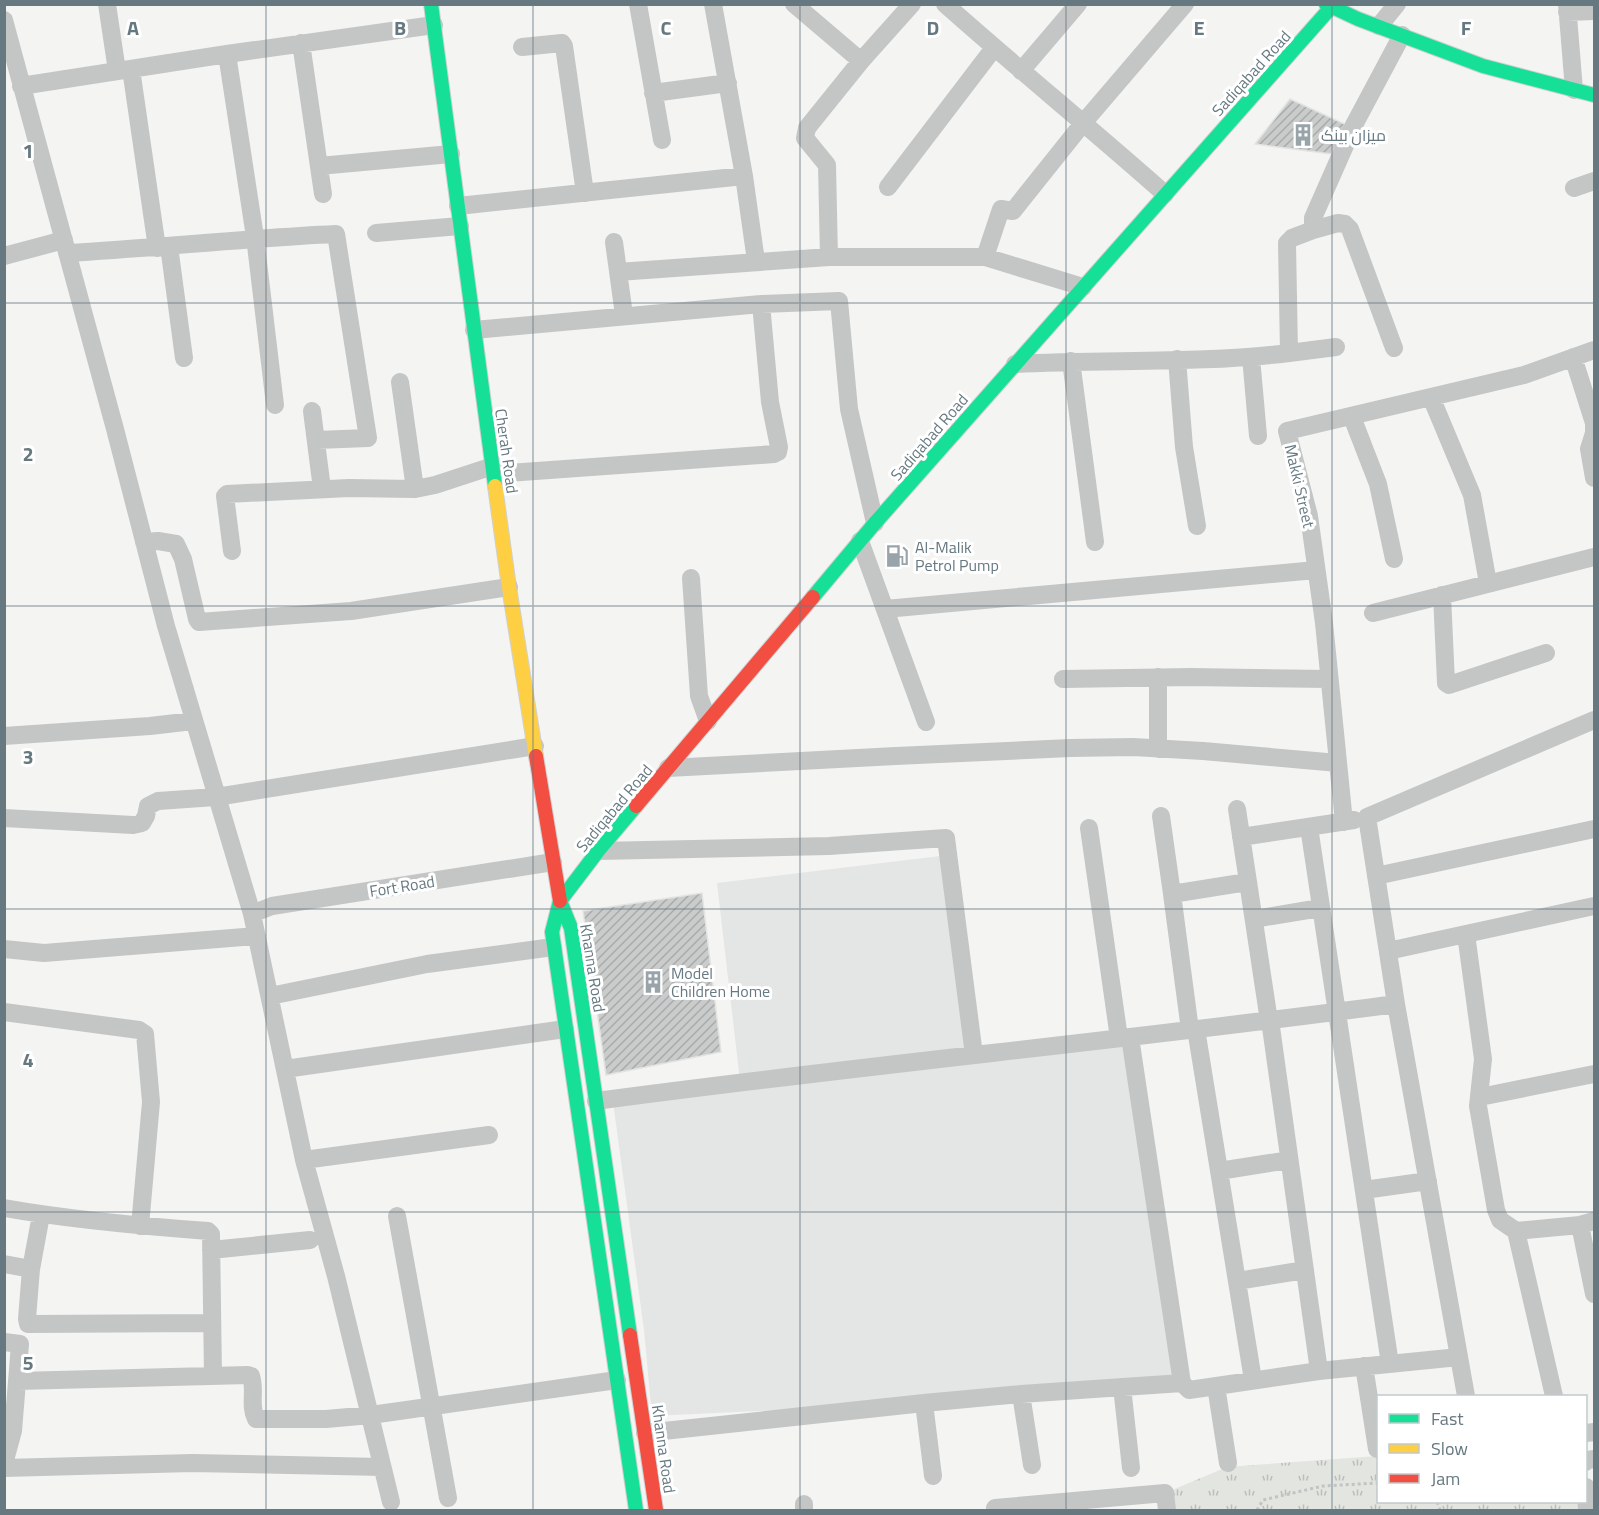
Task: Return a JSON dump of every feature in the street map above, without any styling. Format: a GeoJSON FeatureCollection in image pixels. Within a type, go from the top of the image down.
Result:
{"type":"FeatureCollection","features":[{"type":"Feature","properties":{"kind":"main road","name":"Cherah Road"},"geometry":{"type":"LineString","coordinates":[[431,4],[509,587],[560,901]]}},
{"type":"Feature","properties":{"kind":"main road"},"geometry":{"type":"LineString","coordinates":[[1330,6],[1483,66],[1594,95]]}},
{"type":"Feature","properties":{"kind":"main road","name":"Sadiqabad Road"},"geometry":{"type":"LineString","coordinates":[[560,901],[598,851],[875,523],[1330,6]]}},
{"type":"Feature","properties":{"kind":"main road","name":"Khanna Road"},"geometry":{"type":"LineString","coordinates":[[560,901],[552,932],[553,947],[636,1510]]}},
{"type":"Feature","properties":{"kind":"main road","name":"Khanna Road"},"geometry":{"type":"LineString","coordinates":[[560,901],[572,928],[656,1510]]}},
{"type":"Feature","properties":{"kind":"main road"},"geometry":{"type":"LineString","coordinates":[[576,1104],[596,1101]]}},
{"type":"Feature","properties":{"kind":"main road"},"geometry":{"type":"LineString","coordinates":[[625,1436],[645,1433]]}},
{"type":"Feature","properties":{"kind":"street"},"geometry":{"type":"LineString","coordinates":[[107,4],[163,247],[184,358]]}},
{"type":"Feature","properties":{"kind":"street"},"geometry":{"type":"LineString","coordinates":[[638,4],[662,140]]}},
{"type":"Feature","properties":{"kind":"street"},"geometry":{"type":"LineString","coordinates":[[713,4],[744,176],[756,261]]}},
{"type":"Feature","properties":{"kind":"street"},"geometry":{"type":"LineString","coordinates":[[794,4],[861,61]]}},
{"type":"Feature","properties":{"kind":"street"},"geometry":{"type":"LineString","coordinates":[[829,257],[827,165],[804,138],[807,128],[861,61],[912,4]]}},
{"type":"Feature","properties":{"kind":"street"},"geometry":{"type":"LineString","coordinates":[[945,4],[1165,194]]}},
{"type":"Feature","properties":{"kind":"street"},"geometry":{"type":"LineString","coordinates":[[1021,71],[1078,4]]}},
{"type":"Feature","properties":{"kind":"street"},"geometry":{"type":"LineString","coordinates":[[984,257],[1000,209],[1013,211],[1084,122],[1185,4]]}},
{"type":"Feature","properties":{"kind":"street"},"geometry":{"type":"LineString","coordinates":[[1379,26],[1397,4]]}},
{"type":"Feature","properties":{"kind":"street"},"geometry":{"type":"LineString","coordinates":[[1575,90],[1567,8],[1594,11]]}},
{"type":"Feature","properties":{"kind":"street"},"geometry":{"type":"LineString","coordinates":[[4,20],[193,721],[252,914],[304,1160],[336,1276],[391,1502]]}},
{"type":"Feature","properties":{"kind":"street"},"geometry":{"type":"LineString","coordinates":[[21,86],[434,25]]}},
{"type":"Feature","properties":{"kind":"street"},"geometry":{"type":"LineString","coordinates":[[1313,230],[1313,218],[1354,125],[1402,35]]}},
{"type":"Feature","properties":{"kind":"street"},"geometry":{"type":"LineString","coordinates":[[522,47],[559,43],[564,46],[585,193]]}},
{"type":"Feature","properties":{"kind":"street"},"geometry":{"type":"LineString","coordinates":[[301,44],[323,194]]}},
{"type":"Feature","properties":{"kind":"street"},"geometry":{"type":"LineString","coordinates":[[888,187],[994,48]]}},
{"type":"Feature","properties":{"kind":"street"},"geometry":{"type":"LineString","coordinates":[[227,54],[255,237],[275,405]]}},
{"type":"Feature","properties":{"kind":"street"},"geometry":{"type":"LineString","coordinates":[[653,93],[728,83]]}},
{"type":"Feature","properties":{"kind":"street"},"geometry":{"type":"LineString","coordinates":[[319,165],[451,154]]}},
{"type":"Feature","properties":{"kind":"street"},"geometry":{"type":"LineString","coordinates":[[458,206],[744,176]]}},
{"type":"Feature","properties":{"kind":"street"},"geometry":{"type":"LineString","coordinates":[[1574,188],[1594,181]]}},
{"type":"Feature","properties":{"kind":"street"},"geometry":{"type":"LineString","coordinates":[[1289,353],[1287,243],[1292,238],[1313,230],[1338,224],[1345,224],[1350,229],[1394,348]]}},
{"type":"Feature","properties":{"kind":"street"},"geometry":{"type":"LineString","coordinates":[[376,233],[460,226]]}},
{"type":"Feature","properties":{"kind":"street"},"geometry":{"type":"LineString","coordinates":[[4,256],[65,247],[163,247],[255,237],[336,234],[368,438],[317,440]]}},
{"type":"Feature","properties":{"kind":"street"},"geometry":{"type":"LineString","coordinates":[[614,242],[624,315]]}},
{"type":"Feature","properties":{"kind":"street"},"geometry":{"type":"LineString","coordinates":[[618,272],[829,257],[984,257],[1083,287]]}},
{"type":"Feature","properties":{"kind":"street"},"geometry":{"type":"LineString","coordinates":[[474,330],[761,303],[839,301],[849,409],[875,523]]}},
{"type":"Feature","properties":{"kind":"street"},"geometry":{"type":"LineString","coordinates":[[232,551],[225,496],[227,494],[322,489],[415,489],[494,470],[774,454],[778,452],[779,447],[770,402],[761,303]]}},
{"type":"Feature","properties":{"kind":"street"},"geometry":{"type":"LineString","coordinates":[[1015,364],[1251,357],[1336,347]]}},
{"type":"Feature","properties":{"kind":"street","name":"Makki Street"},"geometry":{"type":"LineString","coordinates":[[1344,822],[1316,570],[1308,516],[1287,431],[1524,375],[1594,350]]}},
{"type":"Feature","properties":{"kind":"street"},"geometry":{"type":"LineString","coordinates":[[1251,357],[1258,436]]}},
{"type":"Feature","properties":{"kind":"street"},"geometry":{"type":"LineString","coordinates":[[1574,357],[1594,423],[1594,433],[1589,449],[1594,478]]}},
{"type":"Feature","properties":{"kind":"street"},"geometry":{"type":"LineString","coordinates":[[1177,359],[1184,447],[1197,526]]}},
{"type":"Feature","properties":{"kind":"street"},"geometry":{"type":"LineString","coordinates":[[1071,361],[1095,542]]}},
{"type":"Feature","properties":{"kind":"street"},"geometry":{"type":"LineString","coordinates":[[400,382],[415,489]]}},
{"type":"Feature","properties":{"kind":"street"},"geometry":{"type":"LineString","coordinates":[[1431,398],[1472,495],[1488,583]]}},
{"type":"Feature","properties":{"kind":"street"},"geometry":{"type":"LineString","coordinates":[[312,411],[322,489]]}},
{"type":"Feature","properties":{"kind":"street"},"geometry":{"type":"LineString","coordinates":[[1352,417],[1378,484],[1394,559]]}},
{"type":"Feature","properties":{"kind":"street"},"geometry":{"type":"LineString","coordinates":[[144,542],[158,541],[176,544],[183,559],[199,622],[351,611],[509,587]]}},
{"type":"Feature","properties":{"kind":"street"},"geometry":{"type":"LineString","coordinates":[[860,541],[926,722]]}},
{"type":"Feature","properties":{"kind":"street"},"geometry":{"type":"LineString","coordinates":[[1373,613],[1594,557]]}},
{"type":"Feature","properties":{"kind":"street"},"geometry":{"type":"LineString","coordinates":[[885,609],[1316,570]]}},
{"type":"Feature","properties":{"kind":"street"},"geometry":{"type":"LineString","coordinates":[[691,578],[699,696],[708,721]]}},
{"type":"Feature","properties":{"kind":"street"},"geometry":{"type":"LineString","coordinates":[[1442,595],[1444,669],[1446,683],[1449,685],[1546,653]]}},
{"type":"Feature","properties":{"kind":"street"},"geometry":{"type":"LineString","coordinates":[[1064,679],[1158,677],[1329,679]]}},
{"type":"Feature","properties":{"kind":"street"},"geometry":{"type":"LineString","coordinates":[[1158,677],[1158,749]]}},
{"type":"Feature","properties":{"kind":"street"},"geometry":{"type":"LineString","coordinates":[[1241,837],[1367,817],[1594,720]]}},
{"type":"Feature","properties":{"kind":"street"},"geometry":{"type":"LineString","coordinates":[[4,736],[193,721]]}},
{"type":"Feature","properties":{"kind":"street"},"geometry":{"type":"LineString","coordinates":[[4,818],[142,824],[148,807],[158,801],[216,797],[535,746]]}},
{"type":"Feature","properties":{"kind":"street"},"geometry":{"type":"LineString","coordinates":[[668,768],[1070,748],[1158,749],[1338,763]]}},
{"type":"Feature","properties":{"kind":"street"},"geometry":{"type":"LineString","coordinates":[[1237,809],[1319,1371]]}},
{"type":"Feature","properties":{"kind":"street"},"geometry":{"type":"LineString","coordinates":[[1161,816],[1193,1029],[1253,1380]]}},
{"type":"Feature","properties":{"kind":"street"},"geometry":{"type":"LineString","coordinates":[[1367,817],[1396,1004],[1466,1395]]}},
{"type":"Feature","properties":{"kind":"street"},"geometry":{"type":"LineString","coordinates":[[1309,827],[1335,1012],[1390,1364]]}},
{"type":"Feature","properties":{"kind":"street"},"geometry":{"type":"LineString","coordinates":[[1089,828],[1182,1383],[1189,1390],[1319,1371],[1459,1357]]}},
{"type":"Feature","properties":{"kind":"street"},"geometry":{"type":"LineString","coordinates":[[1376,876],[1594,829]]}},
{"type":"Feature","properties":{"kind":"street"},"geometry":{"type":"LineString","coordinates":[[598,851],[818,846],[946,838],[974,1054]]}},
{"type":"Feature","properties":{"kind":"street","name":"Fort Road"},"geometry":{"type":"LineString","coordinates":[[252,914],[272,906],[553,862]]}},
{"type":"Feature","properties":{"kind":"street"},"geometry":{"type":"LineString","coordinates":[[1172,894],[1247,882]]}},
{"type":"Feature","properties":{"kind":"street"},"geometry":{"type":"LineString","coordinates":[[1388,951],[1594,906]]}},
{"type":"Feature","properties":{"kind":"street"},"geometry":{"type":"LineString","coordinates":[[1254,919],[1320,908]]}},
{"type":"Feature","properties":{"kind":"street"},"geometry":{"type":"LineString","coordinates":[[1466,934],[1483,1059],[1478,1106],[1496,1210],[1500,1220],[1516,1231],[1587,1223],[1594,1294]]}},
{"type":"Feature","properties":{"kind":"street"},"geometry":{"type":"LineString","coordinates":[[4,949],[44,953],[256,936]]}},
{"type":"Feature","properties":{"kind":"street"},"geometry":{"type":"LineString","coordinates":[[270,996],[427,964],[553,947]]}},
{"type":"Feature","properties":{"kind":"street"},"geometry":{"type":"LineString","coordinates":[[596,1101],[1396,1004]]}},
{"type":"Feature","properties":{"kind":"street"},"geometry":{"type":"LineString","coordinates":[[4,1012],[139,1030],[145,1034],[151,1102],[140,1226]]}},
{"type":"Feature","properties":{"kind":"street"},"geometry":{"type":"LineString","coordinates":[[285,1069],[565,1029]]}},
{"type":"Feature","properties":{"kind":"street"},"geometry":{"type":"LineString","coordinates":[[1480,1097],[1594,1074]]}},
{"type":"Feature","properties":{"kind":"street"},"geometry":{"type":"LineString","coordinates":[[304,1160],[489,1135]]}},
{"type":"Feature","properties":{"kind":"street"},"geometry":{"type":"LineString","coordinates":[[1219,1171],[1289,1160]]}},
{"type":"Feature","properties":{"kind":"street"},"geometry":{"type":"LineString","coordinates":[[1364,1190],[1428,1181]]}},
{"type":"Feature","properties":{"kind":"street"},"geometry":{"type":"LineString","coordinates":[[4,1208],[41,1215],[208,1231],[211,1234],[213,1376]]}},
{"type":"Feature","properties":{"kind":"street"},"geometry":{"type":"LineString","coordinates":[[41,1215],[31,1269],[28,1324],[212,1323]]}},
{"type":"Feature","properties":{"kind":"street"},"geometry":{"type":"LineString","coordinates":[[397,1216],[448,1498]]}},
{"type":"Feature","properties":{"kind":"street"},"geometry":{"type":"LineString","coordinates":[[1516,1231],[1554,1395]]}},
{"type":"Feature","properties":{"kind":"street"},"geometry":{"type":"LineString","coordinates":[[211,1250],[310,1240]]}},
{"type":"Feature","properties":{"kind":"street"},"geometry":{"type":"LineString","coordinates":[[4,1264],[31,1269]]}},
{"type":"Feature","properties":{"kind":"street"},"geometry":{"type":"LineString","coordinates":[[1237,1281],[1305,1270]]}},
{"type":"Feature","properties":{"kind":"street"},"geometry":{"type":"LineString","coordinates":[[4,1342],[20,1344],[18,1381],[4,1466],[192,1462],[382,1467]]}},
{"type":"Feature","properties":{"kind":"street"},"geometry":{"type":"LineString","coordinates":[[1364,1366],[1377,1449]]}},
{"type":"Feature","properties":{"kind":"street"},"geometry":{"type":"LineString","coordinates":[[18,1381],[251,1376],[253,1412],[256,1419],[326,1419],[370,1415],[617,1380]]}},
{"type":"Feature","properties":{"kind":"street"},"geometry":{"type":"LineString","coordinates":[[645,1433],[924,1403],[1182,1383]]}},
{"type":"Feature","properties":{"kind":"street"},"geometry":{"type":"LineString","coordinates":[[1216,1386],[1228,1463]]}},
{"type":"Feature","properties":{"kind":"street"},"geometry":{"type":"LineString","coordinates":[[1122,1387],[1131,1468]]}},
{"type":"Feature","properties":{"kind":"street"},"geometry":{"type":"LineString","coordinates":[[1021,1394],[1032,1465]]}},
{"type":"Feature","properties":{"kind":"street"},"geometry":{"type":"LineString","coordinates":[[924,1403],[933,1476]]}},
{"type":"Feature","properties":{"kind":"street"},"geometry":{"type":"LineString","coordinates":[[995,1510],[995,1508],[1165,1492],[1167,1510]]}},
{"type":"Feature","properties":{"kind":"path"},"geometry":{"type":"LineString","coordinates":[[1257,1510],[1263,1500],[1323,1485],[1377,1483]]}},
{"type":"Feature","properties":{"kind":"shaded area"},"geometry":{"type":"Polygon","coordinates":[[[940,856],[971,1055],[1130,1037],[1182,1383],[924,1403],[652,1416],[644,1330],[613,1102],[740,1081],[717,883],[940,856]]]}},
{"type":"Feature","properties":{"kind":"green space"},"geometry":{"type":"Polygon","coordinates":[[[1377,1456],[1377,1503],[1583,1503],[1584,1510],[1167,1510],[1165,1493],[1227,1467],[1377,1456]]]}},
{"type":"Feature","properties":{"kind":"building","name":"میزان بینک"},"geometry":{"type":"Polygon","coordinates":[[[1290,99],[1349,126],[1331,154],[1255,144],[1290,99]]]}},
{"type":"Feature","properties":{"kind":"building","name":"Model Children Home"},"geometry":{"type":"Polygon","coordinates":[[[702,893],[721,1052],[606,1075],[583,911],[702,893]]]}},
{"type":"Feature","properties":{"kind":"traffic: fast"},"geometry":{"type":"LineString","coordinates":[[431,4],[495,486]]}},
{"type":"Feature","properties":{"kind":"traffic: fast"},"geometry":{"type":"LineString","coordinates":[[1326,4],[1358,19],[1483,66],[1594,95]]}},
{"type":"Feature","properties":{"kind":"traffic: fast"},"geometry":{"type":"LineString","coordinates":[[813,597],[875,523],[1334,4]]}},
{"type":"Feature","properties":{"kind":"traffic: fast"},"geometry":{"type":"LineString","coordinates":[[636,806],[560,901],[552,932],[636,1510]]}},
{"type":"Feature","properties":{"kind":"traffic: fast"},"geometry":{"type":"LineString","coordinates":[[560,901],[571,928],[630,1335]]}},
{"type":"Feature","properties":{"kind":"traffic: slow"},"geometry":{"type":"LineString","coordinates":[[495,486],[536,756]]}},
{"type":"Feature","properties":{"kind":"traffic: jam"},"geometry":{"type":"LineString","coordinates":[[636,806],[813,597]]}},
{"type":"Feature","properties":{"kind":"traffic: jam"},"geometry":{"type":"LineString","coordinates":[[536,756],[560,901]]}},
{"type":"Feature","properties":{"kind":"traffic: jam"},"geometry":{"type":"LineString","coordinates":[[630,1335],[656,1510]]}},
{"type":"Feature","properties":{"kind":"place","name":"میزان بینک"},"geometry":{"type":"Point","coordinates":[1303,135]}},
{"type":"Feature","properties":{"kind":"place","name":"Al-Malik Petrol Pump"},"geometry":{"type":"Point","coordinates":[897,556]}},
{"type":"Feature","properties":{"kind":"place","name":"Model Children Home"},"geometry":{"type":"Point","coordinates":[653,982]}}]}
